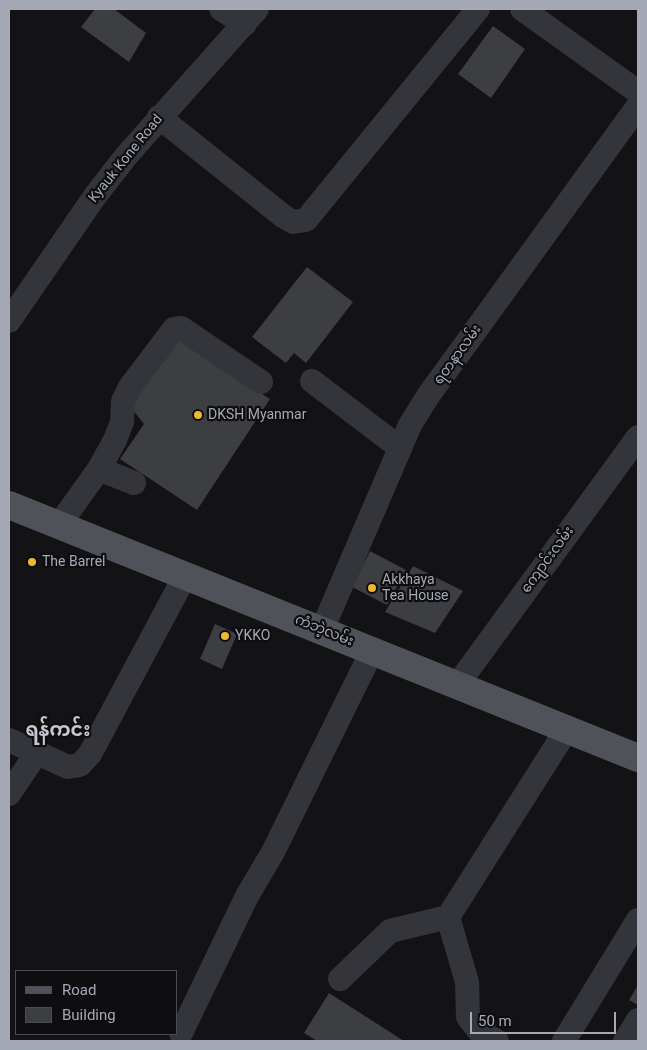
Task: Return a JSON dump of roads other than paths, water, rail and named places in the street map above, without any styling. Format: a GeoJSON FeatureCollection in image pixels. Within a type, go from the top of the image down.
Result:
{"type":"FeatureCollection","features":[{"type":"Feature","properties":{"kind":"main road","name":"ကံဘဲ့လမ်း"},"geometry":{"type":"LineString","coordinates":[[9,505],[638,758]]}},
{"type":"Feature","properties":{"kind":"street"},"geometry":{"type":"LineString","coordinates":[[221,9],[251,16]]}},
{"type":"Feature","properties":{"kind":"street"},"geometry":{"type":"LineString","coordinates":[[160,117],[282,216],[293,222],[306,220],[478,9]]}},
{"type":"Feature","properties":{"kind":"street"},"geometry":{"type":"LineString","coordinates":[[522,9],[638,92]]}},
{"type":"Feature","properties":{"kind":"street","name":"Kyauk Kone Road"},"geometry":{"type":"LineString","coordinates":[[9,321],[95,196],[160,117],[251,16]]}},
{"type":"Feature","properties":{"kind":"street","name":"ရတနာလမ်း"},"geometry":{"type":"LineString","coordinates":[[322,630],[410,425],[428,396],[638,106]]}},
{"type":"Feature","properties":{"kind":"street"},"geometry":{"type":"LineString","coordinates":[[58,525],[99,469],[115,440],[122,422],[123,401],[136,380],[174,329],[181,328],[261,382]]}},
{"type":"Feature","properties":{"kind":"street"},"geometry":{"type":"LineString","coordinates":[[312,381],[400,448]]}},
{"type":"Feature","properties":{"kind":"street","name":"ကျောင်းလမ်း"},"geometry":{"type":"LineString","coordinates":[[458,684],[638,437]]}},
{"type":"Feature","properties":{"kind":"street"},"geometry":{"type":"LineString","coordinates":[[99,469],[134,483]]}},
{"type":"Feature","properties":{"kind":"street"},"geometry":{"type":"LineString","coordinates":[[9,740],[68,767],[80,765],[90,754],[185,576]]}},
{"type":"Feature","properties":{"kind":"street"},"geometry":{"type":"LineString","coordinates":[[181,1033],[247,896],[273,852],[372,650]]}},
{"type":"Feature","properties":{"kind":"street"},"geometry":{"type":"LineString","coordinates":[[340,979],[390,931],[448,917],[567,729]]}},
{"type":"Feature","properties":{"kind":"street"},"geometry":{"type":"LineString","coordinates":[[9,794],[36,754]]}},
{"type":"Feature","properties":{"kind":"street"},"geometry":{"type":"LineString","coordinates":[[448,917],[467,982],[468,1017],[472,1025],[480,1032],[497,1041]]}},
{"type":"Feature","properties":{"kind":"street"},"geometry":{"type":"LineString","coordinates":[[564,1041],[638,922]]}},
{"type":"Feature","properties":{"kind":"street"},"geometry":{"type":"LineString","coordinates":[[625,1041],[638,1020]]}},
{"type":"Feature","properties":{"kind":"place","name":"DKSH Myanmar"},"geometry":{"type":"Point","coordinates":[198,415]}},
{"type":"Feature","properties":{"kind":"place","name":"The Barrel"},"geometry":{"type":"Point","coordinates":[32,562]}},
{"type":"Feature","properties":{"kind":"place","name":"Akkhaya Tea House"},"geometry":{"type":"Point","coordinates":[372,588]}},
{"type":"Feature","properties":{"kind":"place","name":"YKKO"},"geometry":{"type":"Point","coordinates":[225,636]}},
{"type":"Feature","properties":{"kind":"district","name":"ရန်ကင်း"},"geometry":{"type":"Point","coordinates":[58,731]}}]}
